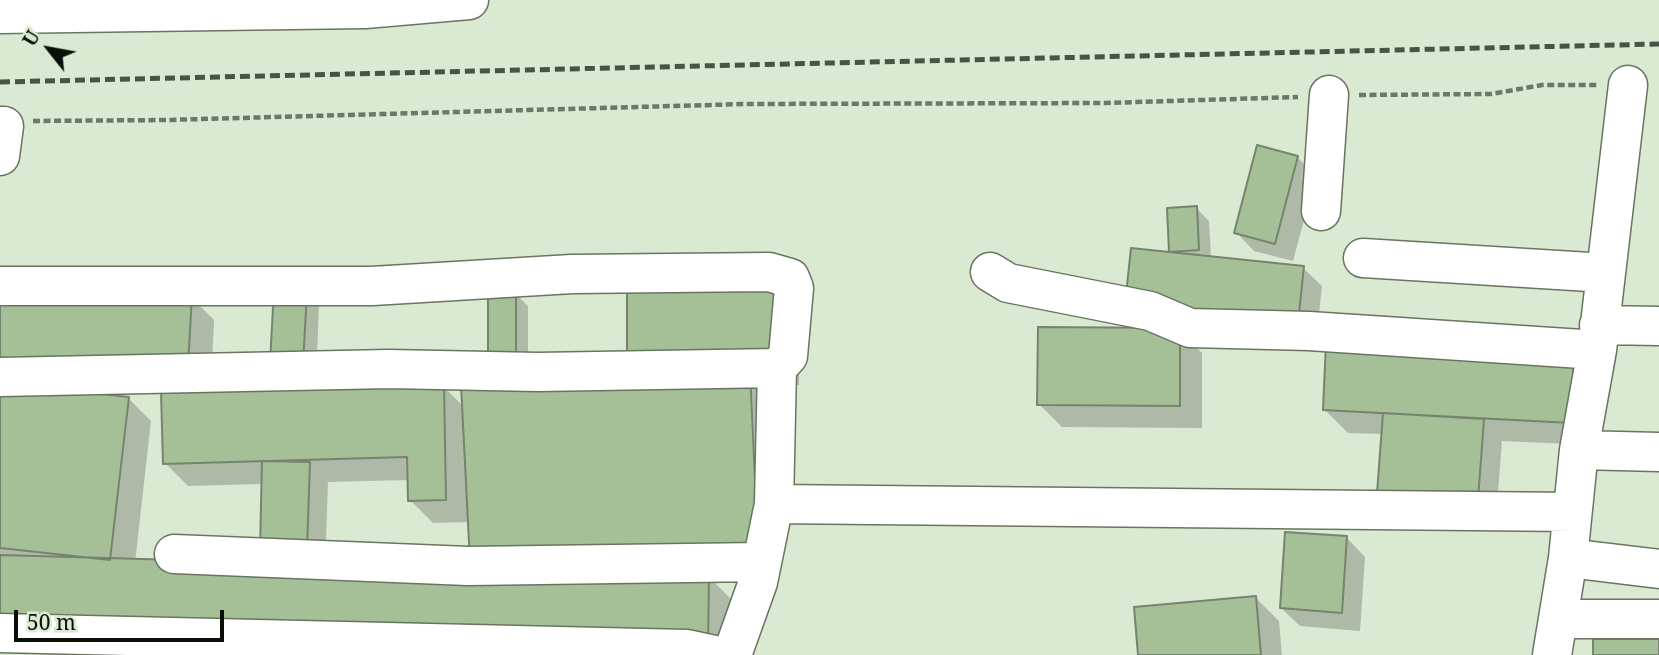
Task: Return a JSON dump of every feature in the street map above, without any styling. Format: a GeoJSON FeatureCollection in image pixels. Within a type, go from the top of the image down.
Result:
{"type":"FeatureCollection","features":[{"type":"Feature","properties":{"kind":"street"},"geometry":{"type":"LineString","coordinates":[[0,15],[365,9],[469,0]]}},
{"type":"Feature","properties":{"kind":"street"},"geometry":{"type":"LineString","coordinates":[[1628,85],[1598,338],[1579,450],[1568,558],[1555,637],[1659,619]]}},
{"type":"Feature","properties":{"kind":"street"},"geometry":{"type":"LineString","coordinates":[[1321,211],[1327,108]]}},
{"type":"Feature","properties":{"kind":"street"},"geometry":{"type":"LineString","coordinates":[[1363,258],[1606,273]]}},
{"type":"Feature","properties":{"kind":"street"},"geometry":{"type":"LineString","coordinates":[[0,286],[372,286],[572,274],[769,272],[790,278],[794,288],[788,356],[777,368],[774,504],[754,595],[732,655]]}},
{"type":"Feature","properties":{"kind":"street"},"geometry":{"type":"LineString","coordinates":[[990,272],[1008,284],[1150,311],[1190,328],[1598,338],[1659,326]]}},
{"type":"Feature","properties":{"kind":"street"},"geometry":{"type":"LineString","coordinates":[[0,377],[389,369],[538,372],[777,368]]}},
{"type":"Feature","properties":{"kind":"street"},"geometry":{"type":"LineString","coordinates":[[1579,450],[1659,452]]}},
{"type":"Feature","properties":{"kind":"street"},"geometry":{"type":"LineString","coordinates":[[774,504],[1572,512]]}},
{"type":"Feature","properties":{"kind":"street"},"geometry":{"type":"LineString","coordinates":[[174,554],[468,566],[761,562]]}},
{"type":"Feature","properties":{"kind":"street"},"geometry":{"type":"LineString","coordinates":[[1568,558],[1659,569]]}},
{"type":"Feature","properties":{"kind":"street"},"geometry":{"type":"LineString","coordinates":[[0,633],[687,649],[715,655]]}},
{"type":"Feature","properties":{"kind":"path"},"geometry":{"type":"LineString","coordinates":[[1,136],[37,120],[192,120],[746,104],[1106,103],[1327,108],[1475,95],[1549,85],[1628,85]]}},
{"type":"Feature","properties":{"kind":"building"},"geometry":{"type":"Polygon","coordinates":[[[1257,145],[1298,156],[1275,244],[1234,233],[1257,145]]]}},
{"type":"Feature","properties":{"kind":"building"},"geometry":{"type":"Polygon","coordinates":[[[1197,206],[1199,250],[1169,252],[1167,208],[1197,206]]]}},
{"type":"Feature","properties":{"kind":"building"},"geometry":{"type":"Polygon","coordinates":[[[1131,248],[1304,266],[1298,323],[1125,304],[1131,248]]]}},
{"type":"Feature","properties":{"kind":"building"},"geometry":{"type":"Polygon","coordinates":[[[627,276],[777,276],[777,363],[627,363],[627,276]]]}},
{"type":"Feature","properties":{"kind":"building"},"geometry":{"type":"Polygon","coordinates":[[[0,288],[192,296],[188,366],[0,358],[0,288]]]}},
{"type":"Feature","properties":{"kind":"building"},"geometry":{"type":"Polygon","coordinates":[[[274,289],[307,291],[303,365],[270,363],[274,289]]]}},
{"type":"Feature","properties":{"kind":"building"},"geometry":{"type":"Polygon","coordinates":[[[516,291],[516,359],[488,359],[488,292],[516,291]]]}},
{"type":"Feature","properties":{"kind":"building"},"geometry":{"type":"Polygon","coordinates":[[[1038,327],[1180,328],[1180,406],[1037,405],[1038,327]]]}},
{"type":"Feature","properties":{"kind":"building"},"geometry":{"type":"Polygon","coordinates":[[[1326,343],[1574,356],[1571,423],[1323,410],[1326,343]]]}},
{"type":"Feature","properties":{"kind":"building"},"geometry":{"type":"Polygon","coordinates":[[[750,369],[758,546],[470,562],[461,385],[750,369]]]}},
{"type":"Feature","properties":{"kind":"building"},"geometry":{"type":"Polygon","coordinates":[[[0,383],[129,397],[110,560],[0,548],[0,383]]]}},
{"type":"Feature","properties":{"kind":"building"},"geometry":{"type":"Polygon","coordinates":[[[444,384],[446,500],[408,501],[407,457],[163,464],[161,392],[444,384]]]}},
{"type":"Feature","properties":{"kind":"building"},"geometry":{"type":"Polygon","coordinates":[[[1383,413],[1484,419],[1478,500],[1377,493],[1383,413]]]}},
{"type":"Feature","properties":{"kind":"building"},"geometry":{"type":"Polygon","coordinates":[[[262,461],[310,462],[307,550],[260,549],[262,461]]]}},
{"type":"Feature","properties":{"kind":"building"},"geometry":{"type":"Polygon","coordinates":[[[1285,532],[1347,536],[1342,613],[1280,608],[1285,532]]]}},
{"type":"Feature","properties":{"kind":"building"},"geometry":{"type":"Polygon","coordinates":[[[0,555],[709,575],[708,648],[0,628],[0,555]]]}},
{"type":"Feature","properties":{"kind":"building"},"geometry":{"type":"Polygon","coordinates":[[[1256,596],[1261,655],[1138,655],[1134,607],[1256,596]]]}},
{"type":"Feature","properties":{"kind":"building"},"geometry":{"type":"Polygon","coordinates":[[[1593,639],[1659,639],[1659,655],[1593,655],[1593,639]]]}},
{"type":"Feature","properties":{"kind":"railway"},"geometry":{"type":"LineString","coordinates":[[0,82],[1659,44]]}}]}
